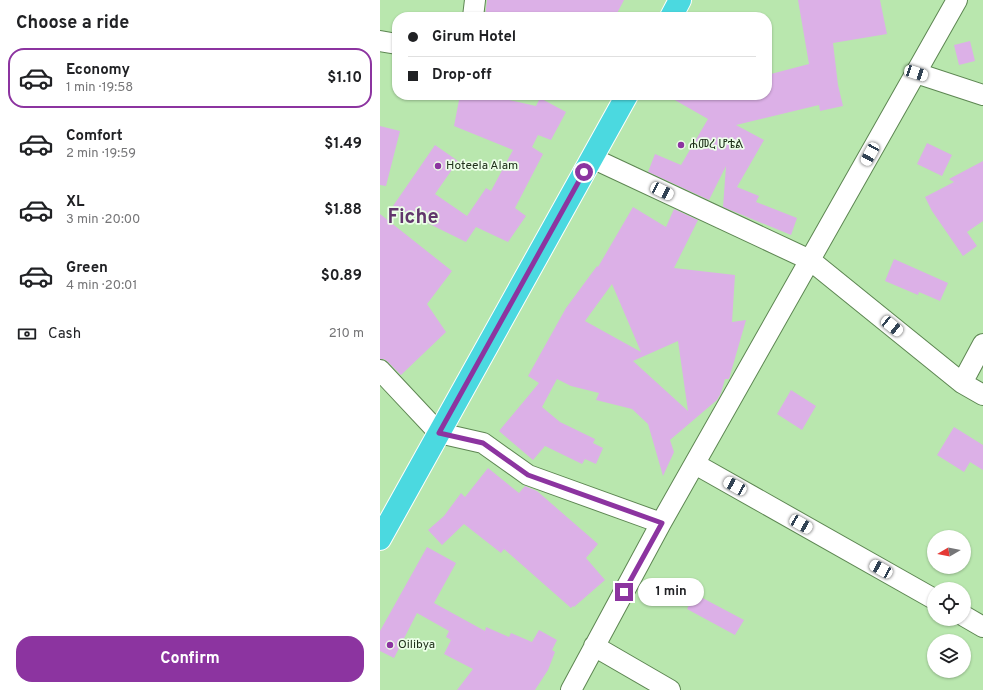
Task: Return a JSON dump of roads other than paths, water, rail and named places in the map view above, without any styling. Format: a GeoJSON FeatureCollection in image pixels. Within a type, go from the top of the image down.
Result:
{"type":"FeatureCollection","features":[{"type":"Feature","properties":{"kind":"highway"},"geometry":{"type":"LineString","coordinates":[[674,12],[680,0]]}},
{"type":"Feature","properties":{"kind":"highway"},"geometry":{"type":"LineString","coordinates":[[380,539],[624,100]]}},
{"type":"Feature","properties":{"kind":"street"},"geometry":{"type":"LineString","coordinates":[[474,12],[475,0]]}},
{"type":"Feature","properties":{"kind":"street"},"geometry":{"type":"LineString","coordinates":[[571,690],[695,464],[957,0]]}},
{"type":"Feature","properties":{"kind":"street"},"geometry":{"type":"LineString","coordinates":[[380,41],[392,43]]}},
{"type":"Feature","properties":{"kind":"street"},"geometry":{"type":"LineString","coordinates":[[916,73],[983,95]]}},
{"type":"Feature","properties":{"kind":"street"},"geometry":{"type":"LineString","coordinates":[[592,158],[810,260],[962,383],[983,395]]}},
{"type":"Feature","properties":{"kind":"street"},"geometry":{"type":"LineString","coordinates":[[962,383],[983,344]]}},
{"type":"Feature","properties":{"kind":"street"},"geometry":{"type":"LineString","coordinates":[[380,370],[439,433],[483,443],[528,475],[662,523]]}},
{"type":"Feature","properties":{"kind":"street"},"geometry":{"type":"LineString","coordinates":[[695,464],[927,595]]}},
{"type":"Feature","properties":{"kind":"street"},"geometry":{"type":"LineString","coordinates":[[971,620],[983,627]]}},
{"type":"Feature","properties":{"kind":"street"},"geometry":{"type":"LineString","coordinates":[[594,646],[670,690]]}},
{"type":"Feature","properties":{"kind":"place","name":"ሐመረ ሆቴል"},"geometry":{"type":"Point","coordinates":[681,145]}},
{"type":"Feature","properties":{"kind":"place","name":"Hoteela Alam"},"geometry":{"type":"Point","coordinates":[438,166]}},
{"type":"Feature","properties":{"kind":"place","name":"Oilibya"},"geometry":{"type":"Point","coordinates":[390,645]}},
{"type":"Feature","properties":{"kind":"district","name":"Fiche"},"geometry":{"type":"Point","coordinates":[413,218]}}]}
